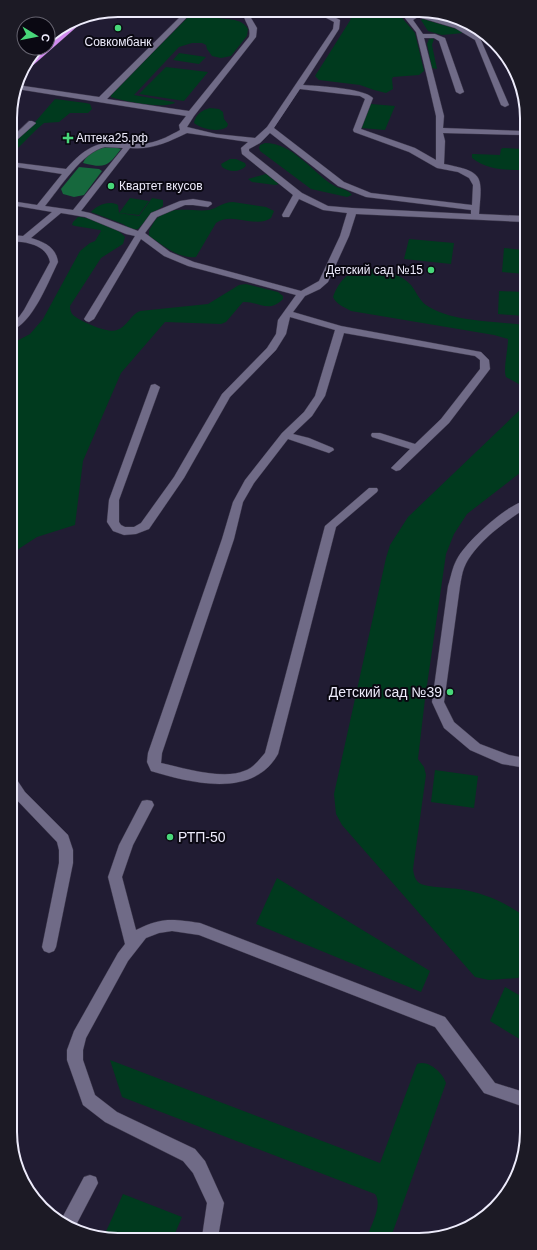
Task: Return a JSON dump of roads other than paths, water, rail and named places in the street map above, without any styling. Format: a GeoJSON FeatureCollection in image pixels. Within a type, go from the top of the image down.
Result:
{"type":"FeatureCollection","features":[{"type":"Feature","properties":{"kind":"highway"},"geometry":{"type":"LineString","coordinates":[[38,57],[72,28]]}},
{"type":"Feature","properties":{"kind":"lane"},"geometry":{"type":"LineString","coordinates":[[100,101],[184,17]]}},
{"type":"Feature","properties":{"kind":"lane"},"geometry":{"type":"LineString","coordinates":[[186,130],[183,128],[183,125],[252,37],[255,29],[246,17]]}},
{"type":"Feature","properties":{"kind":"lane"},"geometry":{"type":"LineString","coordinates":[[329,17],[338,21],[338,24],[270,129],[257,141],[245,148],[245,152],[298,194],[317,205],[327,208],[352,211],[520,219]]}},
{"type":"Feature","properties":{"kind":"lane"},"geometry":{"type":"LineString","coordinates":[[414,17],[409,19],[421,36],[440,116],[438,130],[441,141],[440,166]]}},
{"type":"Feature","properties":{"kind":"lane"},"geometry":{"type":"LineString","coordinates":[[421,17],[464,29],[472,33],[478,39],[505,105]]}},
{"type":"Feature","properties":{"kind":"lane"},"geometry":{"type":"LineString","coordinates":[[421,36],[435,36],[442,40],[460,92]]}},
{"type":"Feature","properties":{"kind":"lane"},"geometry":{"type":"LineString","coordinates":[[297,86],[362,94],[367,96],[369,98],[357,130],[412,150],[440,166],[467,172],[476,179],[475,217]]}},
{"type":"Feature","properties":{"kind":"lane"},"geometry":{"type":"LineString","coordinates":[[22,88],[191,114]]}},
{"type":"Feature","properties":{"kind":"lane"},"geometry":{"type":"LineString","coordinates":[[17,137],[32,123]]}},
{"type":"Feature","properties":{"kind":"lane"},"geometry":{"type":"LineString","coordinates":[[270,129],[341,184],[368,195],[475,208]]}},
{"type":"Feature","properties":{"kind":"lane"},"geometry":{"type":"LineString","coordinates":[[39,208],[80,159],[92,149],[112,144],[128,146],[154,145],[186,130],[216,136],[257,141]]}},
{"type":"Feature","properties":{"kind":"lane"},"geometry":{"type":"LineString","coordinates":[[438,130],[520,133]]}},
{"type":"Feature","properties":{"kind":"lane"},"geometry":{"type":"LineString","coordinates":[[76,212],[128,146]]}},
{"type":"Feature","properties":{"kind":"lane"},"geometry":{"type":"LineString","coordinates":[[17,165],[69,172]]}},
{"type":"Feature","properties":{"kind":"lane"},"geometry":{"type":"LineString","coordinates":[[286,215],[298,194]]}},
{"type":"Feature","properties":{"kind":"lane"},"geometry":{"type":"LineString","coordinates":[[89,319],[140,234],[154,215],[183,203],[193,202],[208,204]]}},
{"type":"Feature","properties":{"kind":"lane"},"geometry":{"type":"LineString","coordinates":[[17,204],[76,212],[99,219],[129,232],[140,234],[167,254],[191,264],[302,294]]}},
{"type":"Feature","properties":{"kind":"lane"},"geometry":{"type":"LineString","coordinates":[[25,239],[60,210]]}},
{"type":"Feature","properties":{"kind":"lane"},"geometry":{"type":"LineString","coordinates":[[155,387],[114,500],[113,522],[117,528],[124,532],[136,530],[145,526],[179,478],[226,396],[271,350],[280,334],[286,313],[302,294],[318,287],[323,282],[343,237],[352,211]]}},
{"type":"Feature","properties":{"kind":"lane"},"geometry":{"type":"LineString","coordinates":[[17,238],[25,239],[46,247],[53,255],[54,262],[28,311],[17,323]]}},
{"type":"Feature","properties":{"kind":"lane"},"geometry":{"type":"LineString","coordinates":[[286,313],[340,329],[449,348],[478,354],[484,358],[486,363],[485,369],[445,421],[396,468]]}},
{"type":"Feature","properties":{"kind":"lane"},"geometry":{"type":"LineString","coordinates":[[340,329],[320,396],[308,414],[286,435],[248,482],[238,502],[228,539],[155,754],[154,762],[156,767],[230,779],[244,777],[265,763],[271,754],[331,526],[373,490]]}},
{"type":"Feature","properties":{"kind":"lane"},"geometry":{"type":"LineString","coordinates":[[286,435],[329,450]]}},
{"type":"Feature","properties":{"kind":"lane"},"geometry":{"type":"LineString","coordinates":[[376,435],[418,448]]}},
{"type":"Feature","properties":{"kind":"lane"},"geometry":{"type":"LineString","coordinates":[[520,507],[510,513],[466,554],[459,567],[454,586],[438,702],[449,725],[475,747],[507,760],[520,762]]}},
{"type":"Feature","properties":{"kind":"lane"},"geometry":{"type":"LineString","coordinates":[[17,792],[63,839],[66,850],[66,863],[49,947]]}},
{"type":"Feature","properties":{"kind":"lane"},"geometry":{"type":"LineString","coordinates":[[132,944],[115,877],[126,845],[146,805]]}},
{"type":"Feature","properties":{"kind":"lane"},"geometry":{"type":"LineString","coordinates":[[211,1233],[216,1203],[199,1168],[189,1154],[110,1117],[89,1100],[77,1067],[75,1050],[79,1036],[123,957],[141,934],[157,927],[172,925],[200,929],[440,1022],[490,1088],[520,1099]]}},
{"type":"Feature","properties":{"kind":"lane"},"geometry":{"type":"LineString","coordinates":[[69,1221],[90,1182]]}},
{"type":"Feature","properties":{"kind":"place","name":"Совкомбанк"},"geometry":{"type":"Point","coordinates":[118,28]}},
{"type":"Feature","properties":{"kind":"place","name":"Аптека25.рф"},"geometry":{"type":"Point","coordinates":[68,138]}},
{"type":"Feature","properties":{"kind":"place","name":"Квартет вкусов"},"geometry":{"type":"Point","coordinates":[111,186]}},
{"type":"Feature","properties":{"kind":"place","name":"Детский сад №15"},"geometry":{"type":"Point","coordinates":[431,270]}},
{"type":"Feature","properties":{"kind":"place","name":"Детский сад №39"},"geometry":{"type":"Point","coordinates":[450,692]}},
{"type":"Feature","properties":{"kind":"place","name":"РТП-50"},"geometry":{"type":"Point","coordinates":[170,837]}}]}
